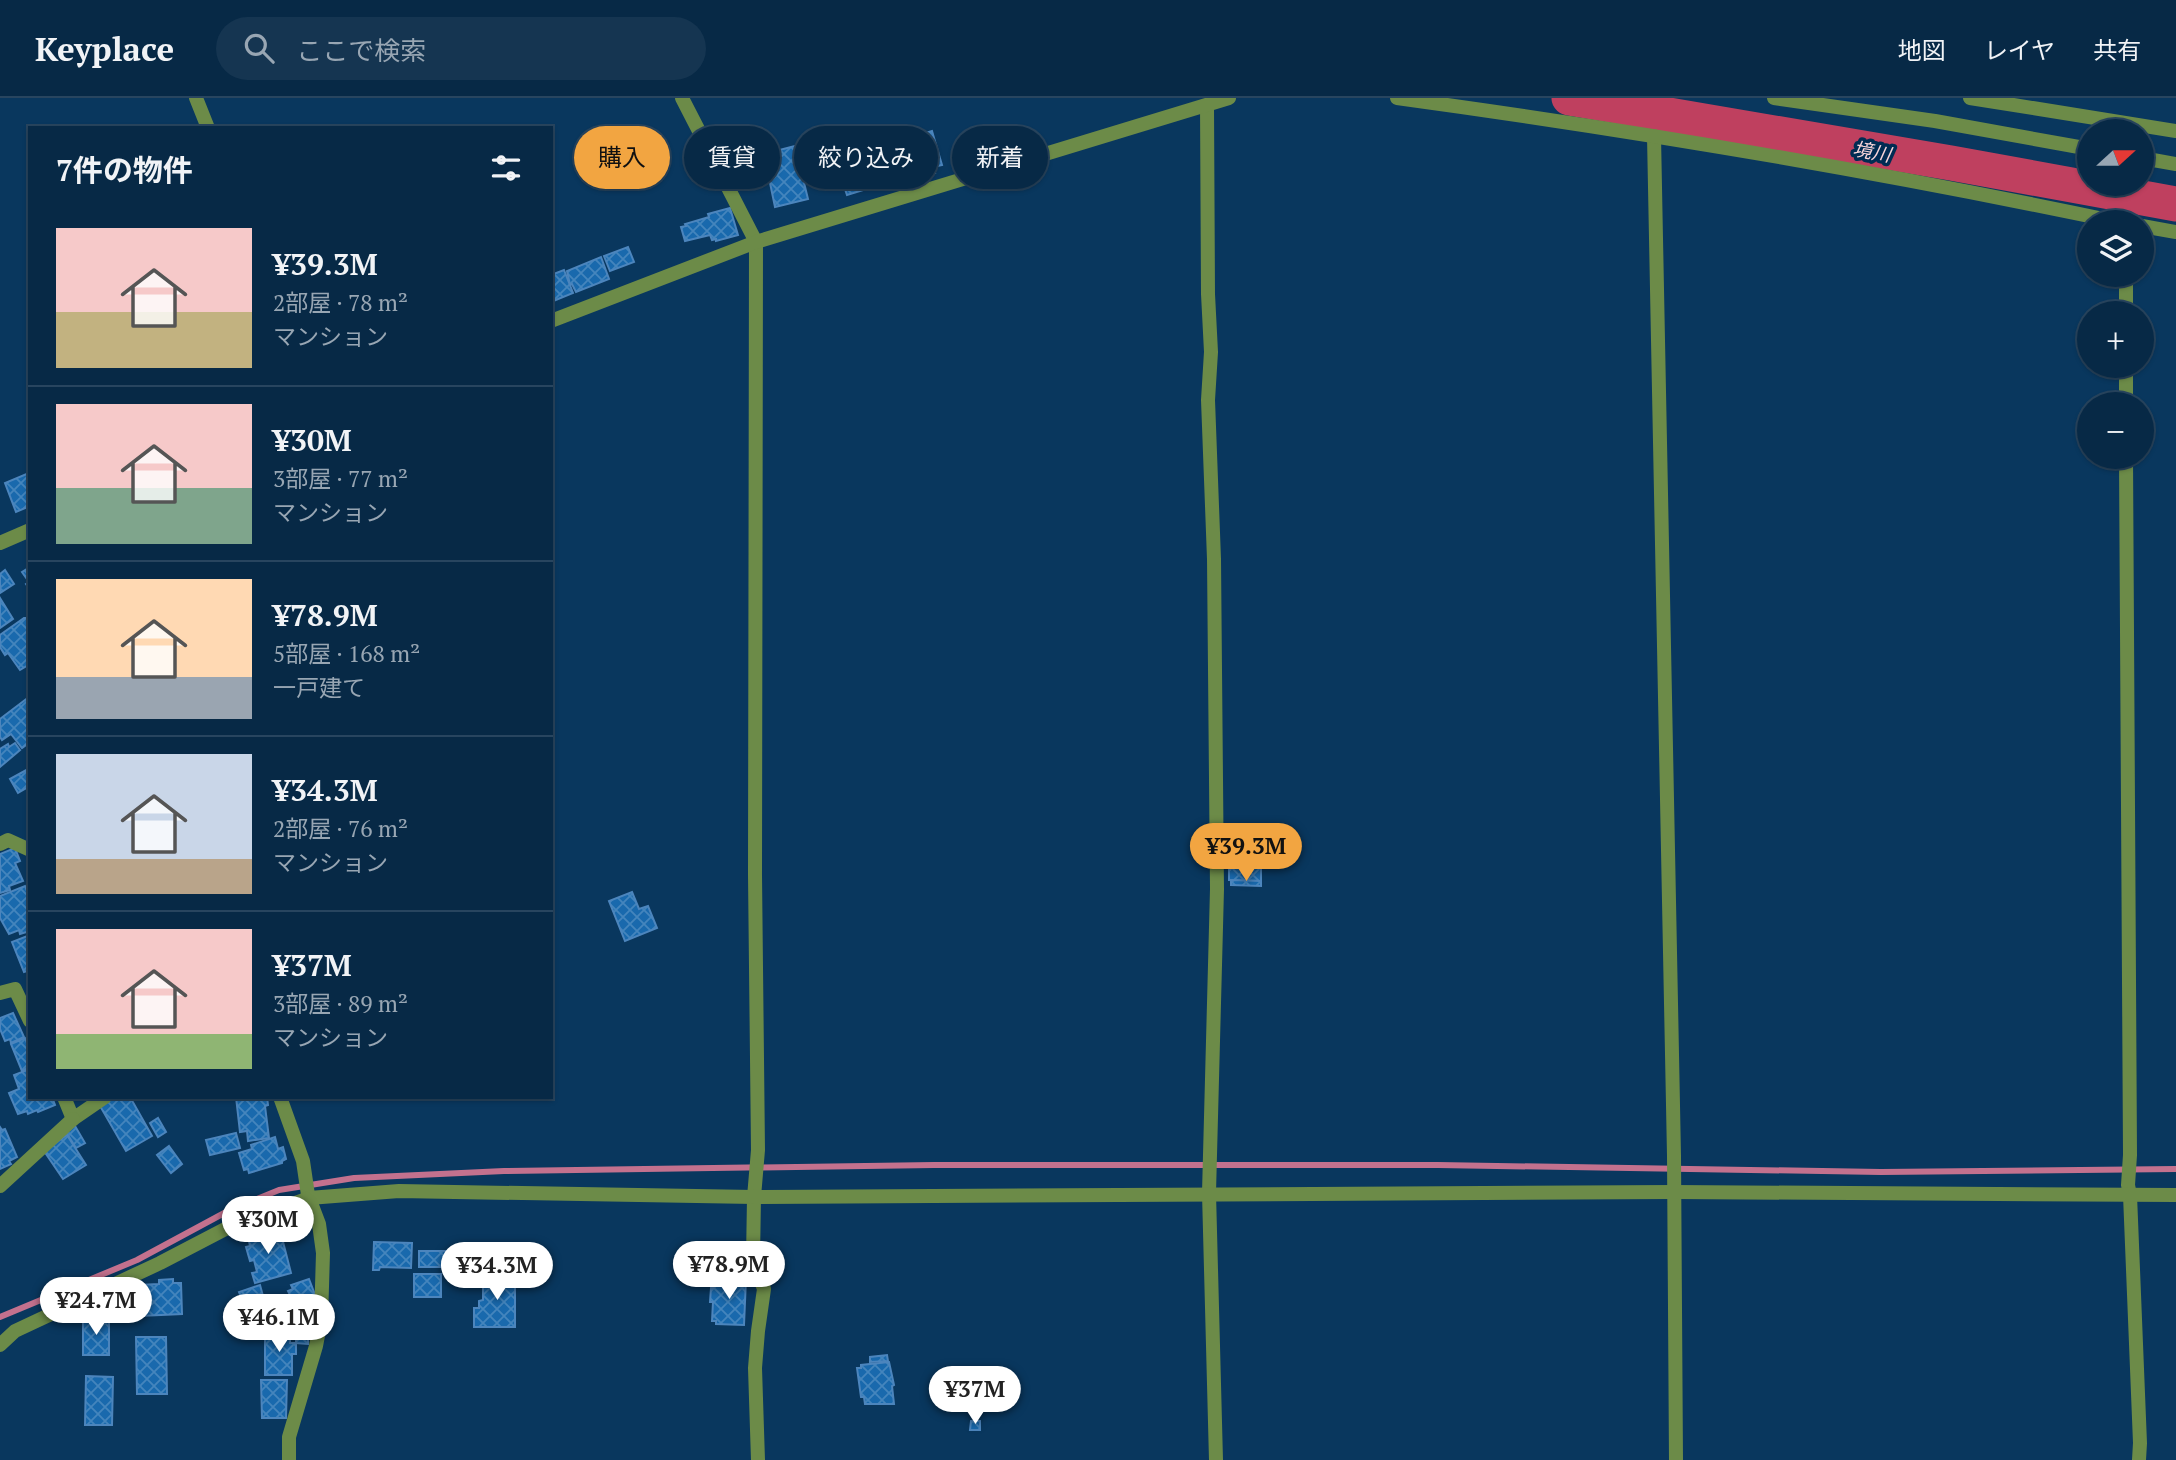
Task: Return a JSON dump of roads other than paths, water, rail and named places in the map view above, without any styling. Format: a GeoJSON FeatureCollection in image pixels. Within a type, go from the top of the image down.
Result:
{"type":"FeatureCollection","features":[{"type":"Feature","properties":{"kind":"street"},"geometry":{"type":"LineString","coordinates":[[197,98],[207,126]]}},
{"type":"Feature","properties":{"kind":"street"},"geometry":{"type":"LineString","coordinates":[[682,98],[756,242],[755,889],[758,1150],[753,1259],[764,1289],[755,1368],[758,1460]]}},
{"type":"Feature","properties":{"kind":"street"},"geometry":{"type":"LineString","coordinates":[[553,320],[756,242],[1229,98]]}},
{"type":"Feature","properties":{"kind":"street"},"geometry":{"type":"LineString","coordinates":[[1397,98],[1654,136],[1994,196],[2077,213]]}},
{"type":"Feature","properties":{"kind":"street"},"geometry":{"type":"LineString","coordinates":[[1774,98],[1935,121],[2077,147]]}},
{"type":"Feature","properties":{"kind":"street"},"geometry":{"type":"LineString","coordinates":[[1970,98],[2176,131]]}},
{"type":"Feature","properties":{"kind":"street"},"geometry":{"type":"LineString","coordinates":[[1207,106],[1211,352],[1208,400],[1214,559],[1217,889],[1209,1186],[1216,1460]]}},
{"type":"Feature","properties":{"kind":"street"},"geometry":{"type":"LineString","coordinates":[[1654,136],[1674,1156],[1676,1460]]}},
{"type":"Feature","properties":{"kind":"street"},"geometry":{"type":"LineString","coordinates":[[2154,160],[2176,164]]}},
{"type":"Feature","properties":{"kind":"street"},"geometry":{"type":"LineString","coordinates":[[2154,228],[2176,232]]}},
{"type":"Feature","properties":{"kind":"street"},"geometry":{"type":"LineString","coordinates":[[2126,469],[2129,1190],[2140,1443],[2138,1460]]}},
{"type":"Feature","properties":{"kind":"street"},"geometry":{"type":"LineString","coordinates":[[0,543],[28,531]]}},
{"type":"Feature","properties":{"kind":"street"},"geometry":{"type":"LineString","coordinates":[[0,844],[8,840],[28,849]]}},
{"type":"Feature","properties":{"kind":"street"},"geometry":{"type":"LineString","coordinates":[[0,993],[15,989],[28,1017]]}},
{"type":"Feature","properties":{"kind":"street"},"geometry":{"type":"LineString","coordinates":[[65,1099],[73,1119]]}},
{"type":"Feature","properties":{"kind":"street"},"geometry":{"type":"LineString","coordinates":[[0,1186],[73,1119],[102,1099]]}},
{"type":"Feature","properties":{"kind":"street"},"geometry":{"type":"LineString","coordinates":[[281,1099],[303,1161],[309,1197],[319,1224],[323,1253],[321,1320],[289,1437],[289,1460]]}},
{"type":"Feature","properties":{"kind":"street"},"geometry":{"type":"LineString","coordinates":[[0,1345],[15,1331],[160,1263],[230,1226],[309,1197],[399,1191],[754,1197],[1209,1186],[2129,1190],[2176,1195]]}},
{"type":"Feature","properties":{"kind":"waterway","name":"境川"},"geometry":{"type":"LineString","coordinates":[[1569,98],[2176,204]]}},
{"type":"Feature","properties":{"kind":"waterway"},"geometry":{"type":"LineString","coordinates":[[0,1317],[137,1260],[228,1211],[279,1190],[354,1178],[504,1171],[934,1165],[1438,1165],[1881,1172],[2176,1169]]}}]}
